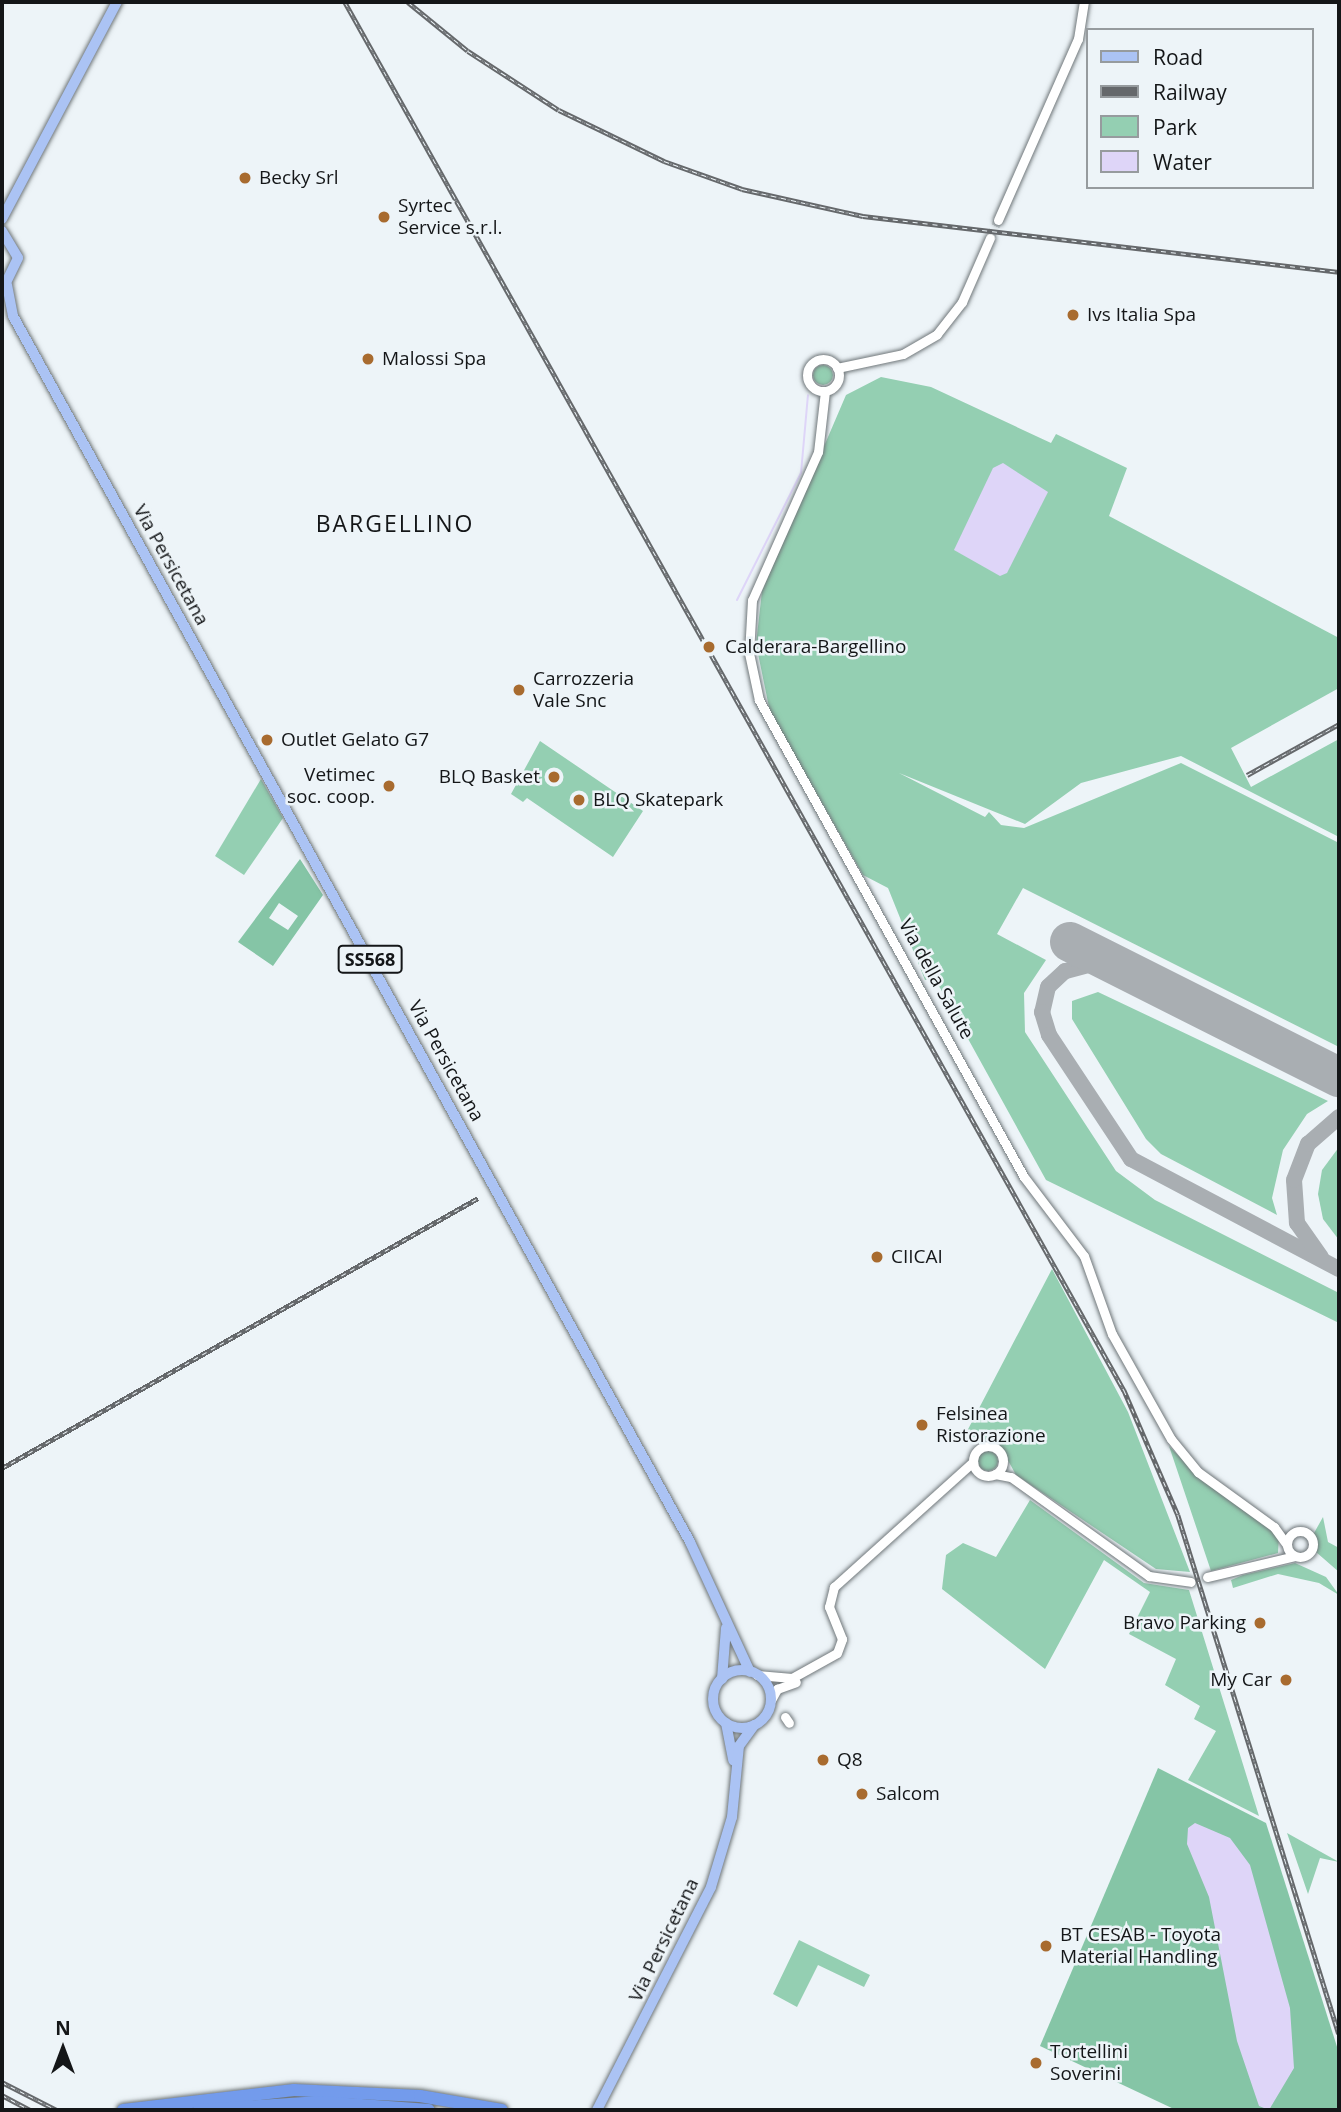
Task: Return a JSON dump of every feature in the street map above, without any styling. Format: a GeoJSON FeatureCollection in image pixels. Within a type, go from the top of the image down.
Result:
{"type":"FeatureCollection","features":[{"type":"Feature","properties":{"kind":"highway"},"geometry":{"type":"LineString","coordinates":[[123,2110],[261,2091],[338,2090],[502,2110]]}},
{"type":"Feature","properties":{"kind":"highway"},"geometry":{"type":"LineString","coordinates":[[199,2110],[320,2102],[429,2110]]}},
{"type":"Feature","properties":{"kind":"main road"},"geometry":{"type":"LineString","coordinates":[[4,233],[10,210],[117,2]]}},
{"type":"Feature","properties":{"kind":"main road"},"geometry":{"type":"LineString","coordinates":[[2,219],[10,210]]}},
{"type":"Feature","properties":{"kind":"main road","name":"SS568"},"geometry":{"type":"LineString","coordinates":[[4,233],[18,258],[4,287]]}},
{"type":"Feature","properties":{"kind":"main road","name":"Via Persicetana"},"geometry":{"type":"LineString","coordinates":[[4,287],[13,316],[721,1605],[754,1673]]}},
{"type":"Feature","properties":{"kind":"main road","name":"Via Persicetana"},"geometry":{"type":"LineString","coordinates":[[2,305],[13,316]]}},
{"type":"Feature","properties":{"kind":"main road","name":"Via Persicetana"},"geometry":{"type":"LineString","coordinates":[[721,1605],[727,1648],[722,1679]]}},
{"type":"Feature","properties":{"kind":"main road"},"geometry":{"type":"LineString","coordinates":[[754,1673],[771,1700],[754,1726],[726,1723],[714,1704],[722,1679],[754,1673]]}},
{"type":"Feature","properties":{"kind":"main road","name":"Via Persicetana"},"geometry":{"type":"LineString","coordinates":[[726,1723],[735,1777]]}},
{"type":"Feature","properties":{"kind":"main road","name":"Via Persicetana"},"geometry":{"type":"LineString","coordinates":[[599,2107],[711,1887],[730,1828],[742,1738],[754,1726]]}},
{"type":"Feature","properties":{"kind":"street"},"geometry":{"type":"LineString","coordinates":[[998,220],[1078,39],[1084,2]]}},
{"type":"Feature","properties":{"kind":"street"},"geometry":{"type":"LineString","coordinates":[[825,391],[810,385],[808,369],[824,359],[837,368],[904,354],[937,334],[962,302],[990,238]]}},
{"type":"Feature","properties":{"kind":"street","name":"Via della Salute"},"geometry":{"type":"LineString","coordinates":[[837,368],[837,383],[825,391],[818,452],[755,588],[748,640],[759,700],[1024,1177],[1087,1262],[1112,1334],[1171,1438],[1198,1472],[1274,1527],[1290,1550]]}},
{"type":"Feature","properties":{"kind":"street"},"geometry":{"type":"LineString","coordinates":[[754,1673],[792,1678],[837,1653],[842,1639],[830,1610],[831,1593],[895,1531],[962,1478],[977,1450],[988,1445],[1003,1460],[1011,1477]]}},
{"type":"Feature","properties":{"kind":"street"},"geometry":{"type":"LineString","coordinates":[[995,1474],[1003,1460]]}},
{"type":"Feature","properties":{"kind":"street"},"geometry":{"type":"LineString","coordinates":[[972,1462],[982,1475]]}},
{"type":"Feature","properties":{"kind":"street"},"geometry":{"type":"LineString","coordinates":[[962,1478],[995,1474],[1011,1477],[1149,1576],[1191,1581]]}},
{"type":"Feature","properties":{"kind":"street","name":"Via della Salute"},"geometry":{"type":"LineString","coordinates":[[1274,1527],[1293,1532]]}},
{"type":"Feature","properties":{"kind":"street"},"geometry":{"type":"LineString","coordinates":[[1207,1577],[1277,1559],[1290,1550],[1309,1553],[1314,1542],[1307,1532],[1293,1532],[1290,1550]]}},
{"type":"Feature","properties":{"kind":"street"},"geometry":{"type":"LineString","coordinates":[[771,1700],[777,1689],[842,1657],[848,1640],[835,1598],[874,1552]]}},
{"type":"Feature","properties":{"kind":"green space"},"geometry":{"type":"Polygon","coordinates":[[[819,365],[827,365],[833,375],[827,385],[819,385],[813,379],[813,371],[819,365]]]}},
{"type":"Feature","properties":{"kind":"green space"},"geometry":{"type":"Polygon","coordinates":[[[881,377],[931,387],[1051,443],[1056,434],[1127,468],[1109,516],[1339,638],[1339,688],[1231,748],[1251,787],[1339,739],[1339,837],[1181,756],[1081,783],[1025,824],[899,773],[985,817],[989,812],[1001,825],[1024,828],[1181,763],[1339,843],[1339,1047],[1023,888],[997,934],[1046,960],[1024,993],[1025,1032],[1116,1171],[1155,1200],[1339,1293],[1339,1323],[1046,1180],[935,979],[925,980],[888,888],[863,875],[770,712],[756,644],[762,591],[846,395],[881,377]]]}},
{"type":"Feature","properties":{"kind":"green space","name":"BLQ Skatepark"},"geometry":{"type":"Polygon","coordinates":[[[540,741],[643,811],[613,857],[527,798],[523,802],[511,794],[540,741]]]}},
{"type":"Feature","properties":{"kind":"green space"},"geometry":{"type":"Polygon","coordinates":[[[261,779],[283,818],[244,875],[215,856],[261,779]]]}},
{"type":"Feature","properties":{"kind":"green space"},"geometry":{"type":"Polygon","coordinates":[[[300,859],[323,895],[273,966],[238,942],[300,859]],[[279,903],[269,918],[288,930],[298,916],[279,903]]]}},
{"type":"Feature","properties":{"kind":"green space"},"geometry":{"type":"Polygon","coordinates":[[[1098,992],[1328,1101],[1307,1114],[1283,1150],[1272,1198],[1277,1215],[1161,1154],[1146,1139],[1072,1019],[1072,1001],[1098,992]]]}},
{"type":"Feature","properties":{"kind":"green space"},"geometry":{"type":"Polygon","coordinates":[[[1339,1147],[1339,1240],[1323,1219],[1318,1194],[1322,1170],[1339,1147]]]}},
{"type":"Feature","properties":{"kind":"green space"},"geometry":{"type":"Polygon","coordinates":[[[1052,1269],[1128,1412],[1190,1572],[1156,1569],[1016,1475],[998,1442],[965,1435],[1052,1269]]]}},
{"type":"Feature","properties":{"kind":"green space"},"geometry":{"type":"Polygon","coordinates":[[[1169,1446],[1204,1482],[1279,1536],[1278,1553],[1211,1571],[1169,1446]]]}},
{"type":"Feature","properties":{"kind":"green space"},"geometry":{"type":"Polygon","coordinates":[[[988,1451],[995,1454],[998,1461],[995,1468],[988,1471],[981,1468],[978,1461],[981,1454],[988,1451]]]}},
{"type":"Feature","properties":{"kind":"green space"},"geometry":{"type":"Polygon","coordinates":[[[1030,1500],[1144,1583],[1189,1590],[1259,1816],[1188,1780],[1216,1731],[1194,1719],[1200,1706],[1165,1685],[1176,1659],[1129,1634],[1150,1592],[1104,1560],[1045,1669],[942,1589],[946,1555],[963,1543],[996,1557],[1030,1500]]]}},
{"type":"Feature","properties":{"kind":"green space"},"geometry":{"type":"Polygon","coordinates":[[[1323,1517],[1328,1542],[1339,1548],[1339,1572],[1316,1552],[1314,1533],[1323,1517]]]}},
{"type":"Feature","properties":{"kind":"green space"},"geometry":{"type":"Polygon","coordinates":[[[1295,1563],[1326,1577],[1339,1595],[1319,1583],[1278,1574],[1233,1588],[1231,1580],[1243,1575],[1295,1563]]]}},
{"type":"Feature","properties":{"kind":"green space"},"geometry":{"type":"Polygon","coordinates":[[[1158,1768],[1266,1823],[1339,2053],[1339,2110],[1176,2110],[1040,2046],[1158,1768]]]}},
{"type":"Feature","properties":{"kind":"green space"},"geometry":{"type":"Polygon","coordinates":[[[1287,1833],[1339,1862],[1320,1858],[1308,1894],[1287,1833]]]}},
{"type":"Feature","properties":{"kind":"green space"},"geometry":{"type":"Polygon","coordinates":[[[799,1940],[870,1975],[864,1987],[818,1965],[797,2007],[773,1994],[799,1940]]]}},
{"type":"Feature","properties":{"kind":"water"},"geometry":{"type":"Polygon","coordinates":[[[1003,463],[1048,492],[1007,573],[1000,576],[954,550],[993,468],[1003,463]]]}},
{"type":"Feature","properties":{"kind":"water"},"geometry":{"type":"Polygon","coordinates":[[[1195,1823],[1230,1838],[1250,1865],[1290,2008],[1294,2068],[1269,2110],[1259,2106],[1237,2041],[1209,1897],[1187,1844],[1188,1828],[1195,1823]]]}},
{"type":"Feature","properties":{"kind":"waterway"},"geometry":{"type":"LineString","coordinates":[[737,600],[801,473],[808,395]]}},
{"type":"Feature","properties":{"kind":"taxiway"},"geometry":{"type":"LineString","coordinates":[[1126,970],[1092,964],[1065,971],[1048,987],[1042,1012],[1049,1035],[1131,1159],[1339,1269]]}},
{"type":"Feature","properties":{"kind":"taxiway"},"geometry":{"type":"LineString","coordinates":[[1321,1257],[1297,1223],[1294,1180],[1308,1144],[1339,1117]]}},
{"type":"Feature","properties":{"kind":"runway"},"geometry":{"type":"LineString","coordinates":[[1070,942],[1339,1077]]}},
{"type":"Feature","properties":{"kind":"tunnel"},"geometry":{"type":"LineString","coordinates":[[990,238],[998,220]]}},
{"type":"Feature","properties":{"kind":"railway"},"geometry":{"type":"LineString","coordinates":[[345,2],[1124,1390],[1178,1515],[1339,2034]]}},
{"type":"Feature","properties":{"kind":"railway"},"geometry":{"type":"LineString","coordinates":[[408,2],[468,51],[559,110],[664,161],[742,189],[863,216],[1339,272]]}},
{"type":"Feature","properties":{"kind":"railway"},"geometry":{"type":"LineString","coordinates":[[1247,775],[1339,724]]}},
{"type":"Feature","properties":{"kind":"railway"},"geometry":{"type":"LineString","coordinates":[[2,1468],[478,1198]]}},
{"type":"Feature","properties":{"kind":"railway"},"geometry":{"type":"LineString","coordinates":[[2,2082],[57,2110]]}},
{"type":"Feature","properties":{"kind":"railway"},"geometry":{"type":"LineString","coordinates":[[2,2095],[30,2110]]}},
{"type":"Feature","properties":{"kind":"place","name":"Becky Srl"},"geometry":{"type":"Point","coordinates":[245,178]}},
{"type":"Feature","properties":{"kind":"place","name":"Syrtec Service s.r.l."},"geometry":{"type":"Point","coordinates":[384,217]}},
{"type":"Feature","properties":{"kind":"place","name":"Ivs Italia Spa"},"geometry":{"type":"Point","coordinates":[1073,315]}},
{"type":"Feature","properties":{"kind":"place","name":"Malossi Spa"},"geometry":{"type":"Point","coordinates":[368,359]}},
{"type":"Feature","properties":{"kind":"place","name":"Calderara-Bargellino"},"geometry":{"type":"Point","coordinates":[709,647]}},
{"type":"Feature","properties":{"kind":"place","name":"Carrozzeria Vale Snc"},"geometry":{"type":"Point","coordinates":[519,690]}},
{"type":"Feature","properties":{"kind":"place","name":"Outlet Gelato G7"},"geometry":{"type":"Point","coordinates":[267,740]}},
{"type":"Feature","properties":{"kind":"place","name":"BLQ Basket"},"geometry":{"type":"Point","coordinates":[554,777]}},
{"type":"Feature","properties":{"kind":"place","name":"Vetimec soc. coop."},"geometry":{"type":"Point","coordinates":[389,786]}},
{"type":"Feature","properties":{"kind":"place","name":"BLQ Skatepark"},"geometry":{"type":"Point","coordinates":[579,800]}},
{"type":"Feature","properties":{"kind":"place","name":"CIICAI"},"geometry":{"type":"Point","coordinates":[877,1257]}},
{"type":"Feature","properties":{"kind":"place","name":"Felsinea Ristorazione"},"geometry":{"type":"Point","coordinates":[922,1425]}},
{"type":"Feature","properties":{"kind":"place","name":"Bravo Parking"},"geometry":{"type":"Point","coordinates":[1260,1623]}},
{"type":"Feature","properties":{"kind":"place","name":"My Car"},"geometry":{"type":"Point","coordinates":[1286,1680]}},
{"type":"Feature","properties":{"kind":"place","name":"Q8"},"geometry":{"type":"Point","coordinates":[823,1760]}},
{"type":"Feature","properties":{"kind":"place","name":"Salcom"},"geometry":{"type":"Point","coordinates":[862,1794]}},
{"type":"Feature","properties":{"kind":"place","name":"BT CESAB - Toyota Material Handling"},"geometry":{"type":"Point","coordinates":[1046,1946]}},
{"type":"Feature","properties":{"kind":"place","name":"Tortellini Soverini"},"geometry":{"type":"Point","coordinates":[1036,2063]}},
{"type":"Feature","properties":{"kind":"district","name":"BARGELLINO"},"geometry":{"type":"Point","coordinates":[395,523]}}]}
